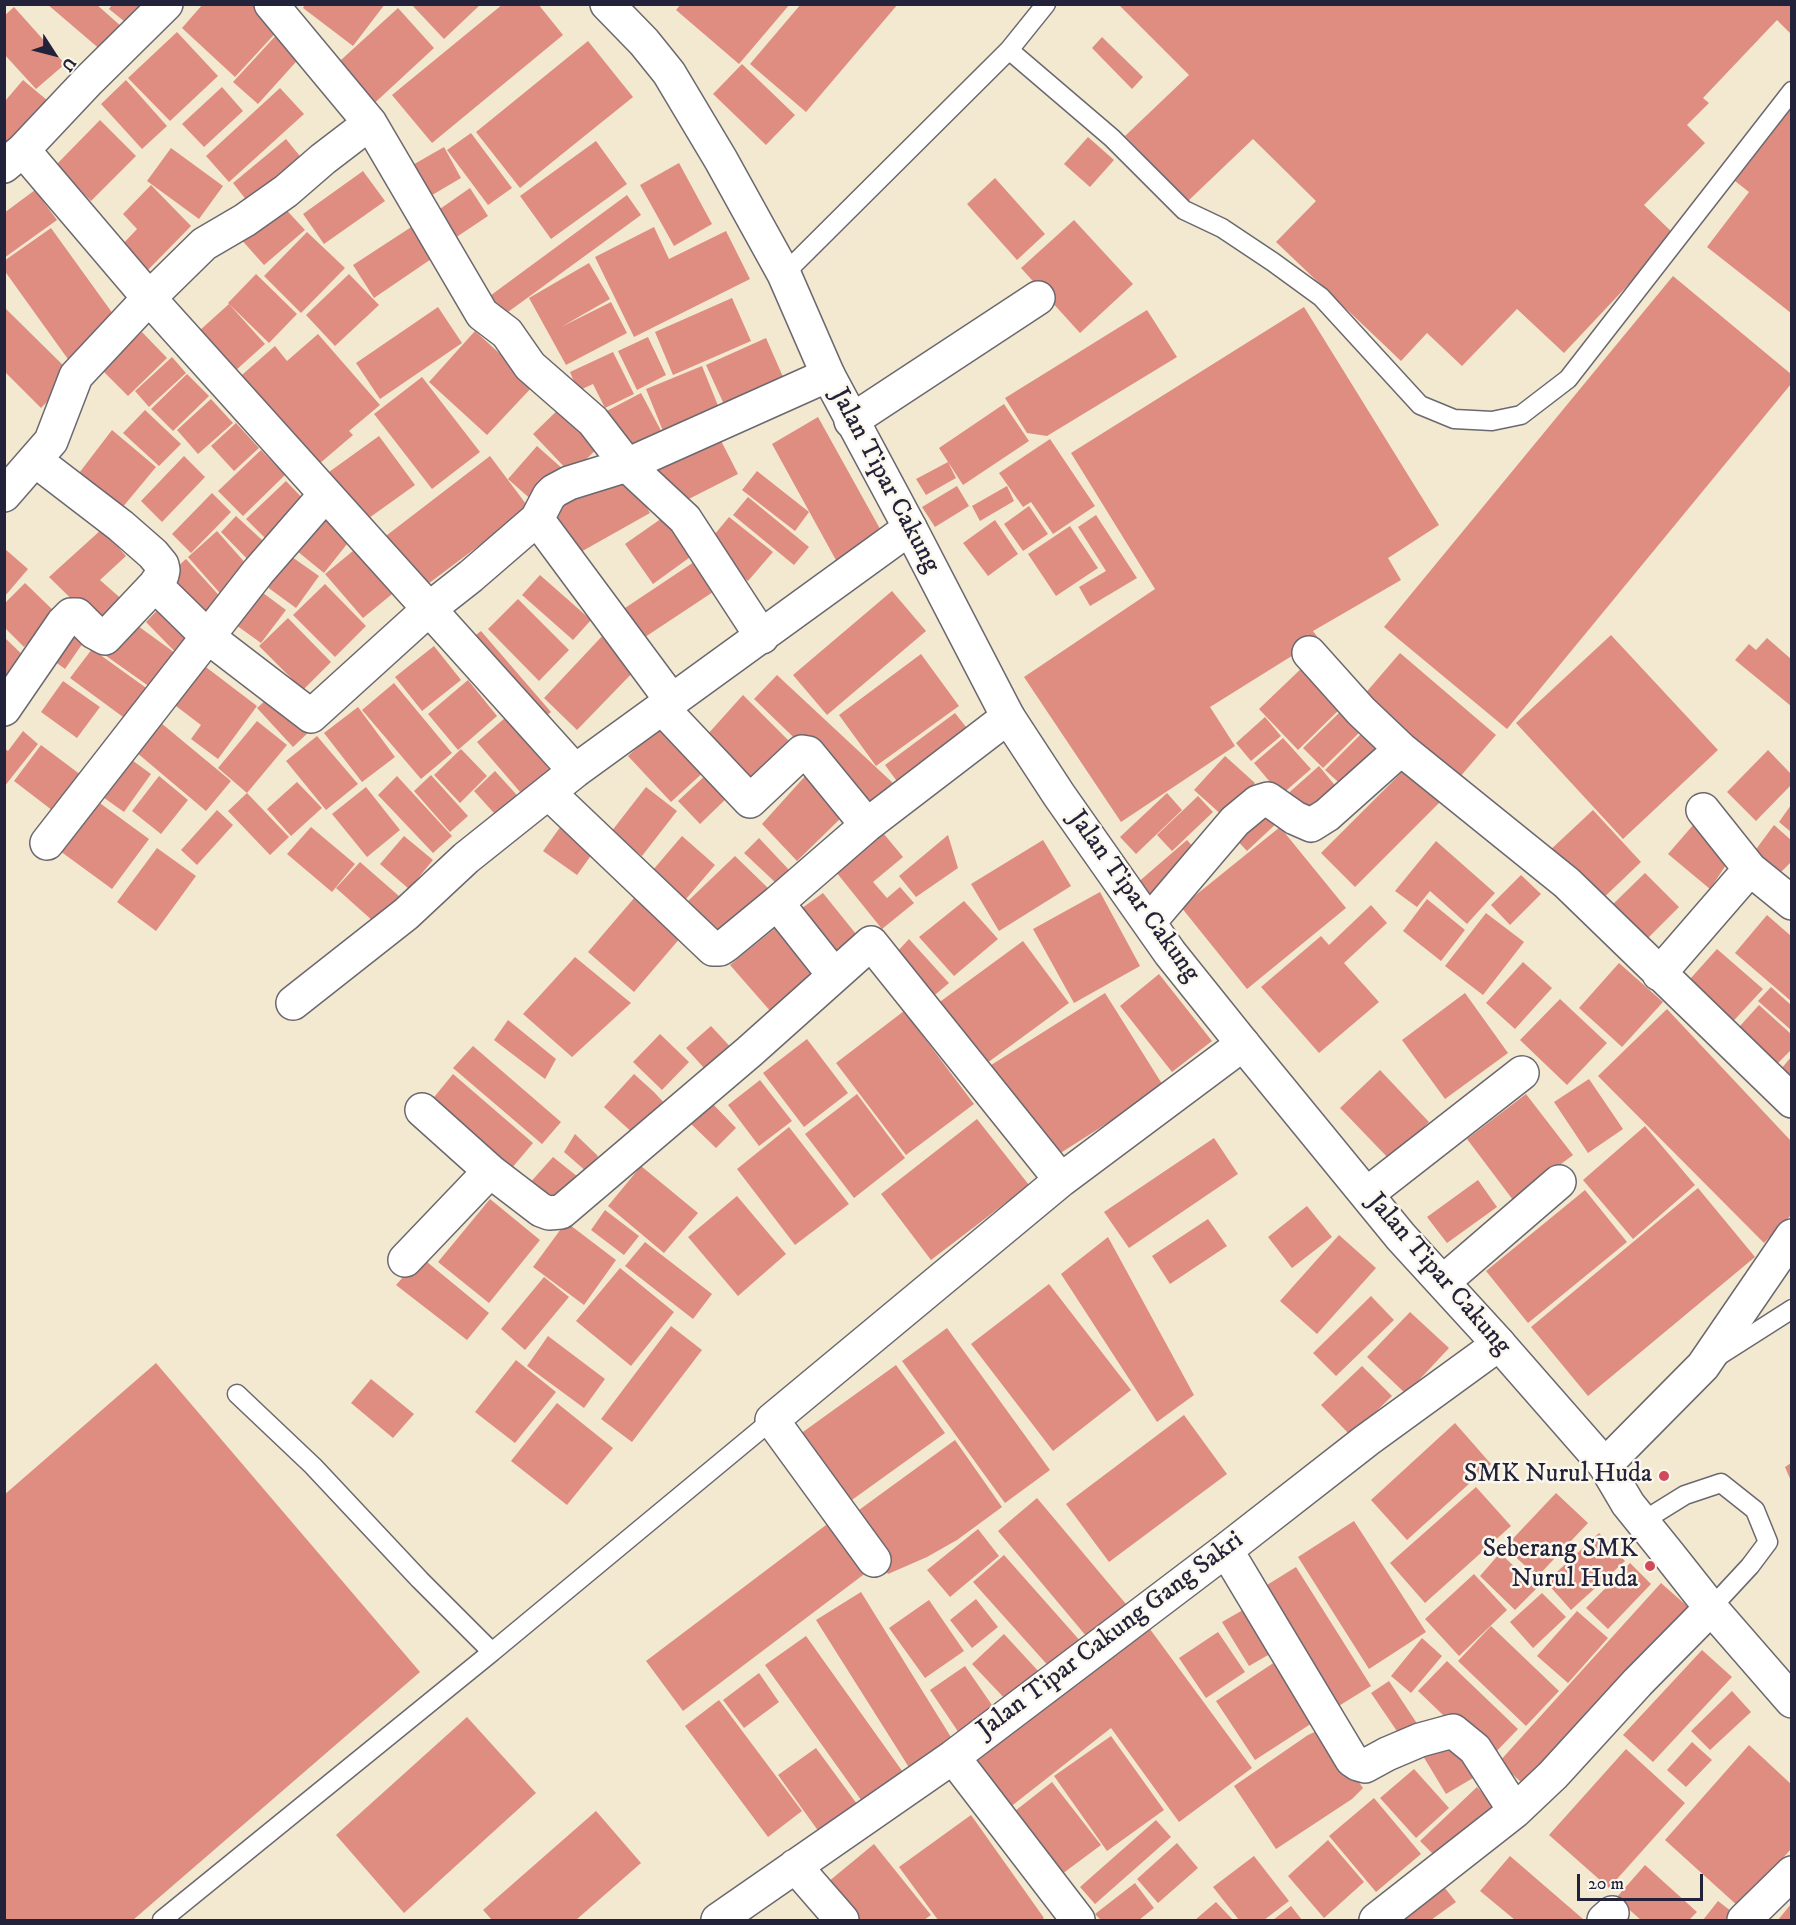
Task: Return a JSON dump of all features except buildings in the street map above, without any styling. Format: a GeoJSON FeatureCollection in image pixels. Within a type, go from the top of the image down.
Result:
{"type":"FeatureCollection","features":[{"type":"Feature","properties":{"kind":"street"},"geometry":{"type":"LineString","coordinates":[[166,4],[14,158],[149,298],[575,771]]}},
{"type":"Feature","properties":{"kind":"street"},"geometry":{"type":"LineString","coordinates":[[271,4],[370,123],[482,314],[507,333],[530,366],[593,421],[627,465],[685,519],[762,637]]}},
{"type":"Feature","properties":{"kind":"street","name":"Jalan Tipar Cakung"},"geometry":{"type":"LineString","coordinates":[[622,9],[644,42],[669,73],[721,160],[784,274],[828,375],[851,421],[910,528],[1008,717],[1035,759],[1170,953],[1243,1044],[1401,1237],[1605,1465],[1628,1504],[1711,1608],[1791,1701]]}},
{"type":"Feature","properties":{"kind":"street"},"geometry":{"type":"LineString","coordinates":[[4,495],[51,441],[76,376],[149,298],[204,244],[245,220],[286,191],[370,123]]}},
{"type":"Feature","properties":{"kind":"street"},"geometry":{"type":"LineString","coordinates":[[851,421],[1038,298]]}},
{"type":"Feature","properties":{"kind":"street"},"geometry":{"type":"LineString","coordinates":[[155,585],[208,637],[311,716],[429,609],[537,519],[546,500],[554,491],[569,483],[627,465],[828,375]]}},
{"type":"Feature","properties":{"kind":"street"},"geometry":{"type":"LineString","coordinates":[[4,710],[63,623],[71,615],[77,615],[94,632],[105,638],[155,585],[164,570],[153,555],[121,526],[35,460]]}},
{"type":"Feature","properties":{"kind":"street"},"geometry":{"type":"LineString","coordinates":[[46,843],[258,572],[325,495]]}},
{"type":"Feature","properties":{"kind":"street"},"geometry":{"type":"LineString","coordinates":[[537,519],[667,705],[750,801],[802,752],[808,753],[867,825]]}},
{"type":"Feature","properties":{"kind":"street"},"geometry":{"type":"LineString","coordinates":[[292,1003],[406,914],[466,858],[575,771],[910,528]]}},
{"type":"Feature","properties":{"kind":"street"},"geometry":{"type":"LineString","coordinates":[[1309,653],[1361,711],[1401,748],[1567,883],[1791,1101]]}},
{"type":"Feature","properties":{"kind":"street"},"geometry":{"type":"LineString","coordinates":[[549,793],[713,949],[720,949],[867,825],[1008,717]]}},
{"type":"Feature","properties":{"kind":"street"},"geometry":{"type":"LineString","coordinates":[[1149,922],[1235,821],[1258,802],[1268,799],[1295,818],[1311,825],[1327,815],[1401,748]]}},
{"type":"Feature","properties":{"kind":"street"},"geometry":{"type":"LineString","coordinates":[[1702,810],[1750,868],[1791,903]]}},
{"type":"Feature","properties":{"kind":"street"},"geometry":{"type":"LineString","coordinates":[[1659,974],[1750,868]]}},
{"type":"Feature","properties":{"kind":"street"},"geometry":{"type":"LineString","coordinates":[[777,903],[834,975]]}},
{"type":"Feature","properties":{"kind":"street"},"geometry":{"type":"LineString","coordinates":[[422,1110],[490,1171],[541,1210],[549,1213],[561,1212],[749,1052],[871,942],[1060,1180]]}},
{"type":"Feature","properties":{"kind":"street"},"geometry":{"type":"LineString","coordinates":[[874,1560],[772,1419],[1060,1180],[1243,1044]]}},
{"type":"Feature","properties":{"kind":"street"},"geometry":{"type":"LineString","coordinates":[[1367,1194],[1522,1073]]}},
{"type":"Feature","properties":{"kind":"street"},"geometry":{"type":"LineString","coordinates":[[405,1260],[490,1171]]}},
{"type":"Feature","properties":{"kind":"street"},"geometry":{"type":"LineString","coordinates":[[1443,1282],[1559,1182]]}},
{"type":"Feature","properties":{"kind":"street"},"geometry":{"type":"LineString","coordinates":[[1605,1465],[1703,1366],[1791,1236]]}},
{"type":"Feature","properties":{"kind":"street","name":"Jalan Tipar Cakung Gang Sakri"},"geometry":{"type":"LineString","coordinates":[[718,1920],[953,1757],[1367,1440],[1499,1344]]}},
{"type":"Feature","properties":{"kind":"street"},"geometry":{"type":"LineString","coordinates":[[1226,1550],[1352,1760],[1365,1766],[1420,1740],[1453,1731],[1475,1749],[1515,1811]]}},
{"type":"Feature","properties":{"kind":"street"},"geometry":{"type":"LineString","coordinates":[[1376,1920],[1515,1811],[1553,1775],[1638,1682],[1711,1608]]}},
{"type":"Feature","properties":{"kind":"street"},"geometry":{"type":"LineString","coordinates":[[953,1757],[1078,1920]]}},
{"type":"Feature","properties":{"kind":"street"},"geometry":{"type":"LineString","coordinates":[[795,1866],[842,1920]]}},
{"type":"Feature","properties":{"kind":"street"},"geometry":{"type":"LineString","coordinates":[[1744,1920],[1791,1873]]}},
{"type":"Feature","properties":{"kind":"lane"},"geometry":{"type":"LineString","coordinates":[[784,274],[1009,50],[1046,4]]}},
{"type":"Feature","properties":{"kind":"lane"},"geometry":{"type":"LineString","coordinates":[[1009,50],[1112,138],[1184,210],[1222,228],[1321,297],[1420,405],[1454,419],[1483,421],[1521,415],[1568,379],[1791,91]]}},
{"type":"Feature","properties":{"kind":"lane"},"geometry":{"type":"LineString","coordinates":[[1703,1366],[1791,1309]]}},
{"type":"Feature","properties":{"kind":"lane"},"geometry":{"type":"LineString","coordinates":[[237,1394],[313,1466],[420,1580],[492,1652]]}},
{"type":"Feature","properties":{"kind":"lane"},"geometry":{"type":"LineString","coordinates":[[162,1920],[492,1652],[772,1419]]}},
{"type":"Feature","properties":{"kind":"lane"},"geometry":{"type":"LineString","coordinates":[[1643,1521],[1685,1495],[1721,1483],[1755,1510],[1768,1542],[1750,1566],[1711,1608]]}},
{"type":"Feature","properties":{"kind":"place","name":"SMK Nurul Huda"},"geometry":{"type":"Point","coordinates":[1664,1476]}},
{"type":"Feature","properties":{"kind":"place","name":"Seberang SMK Nurul Huda"},"geometry":{"type":"Point","coordinates":[1650,1566]}}]}
